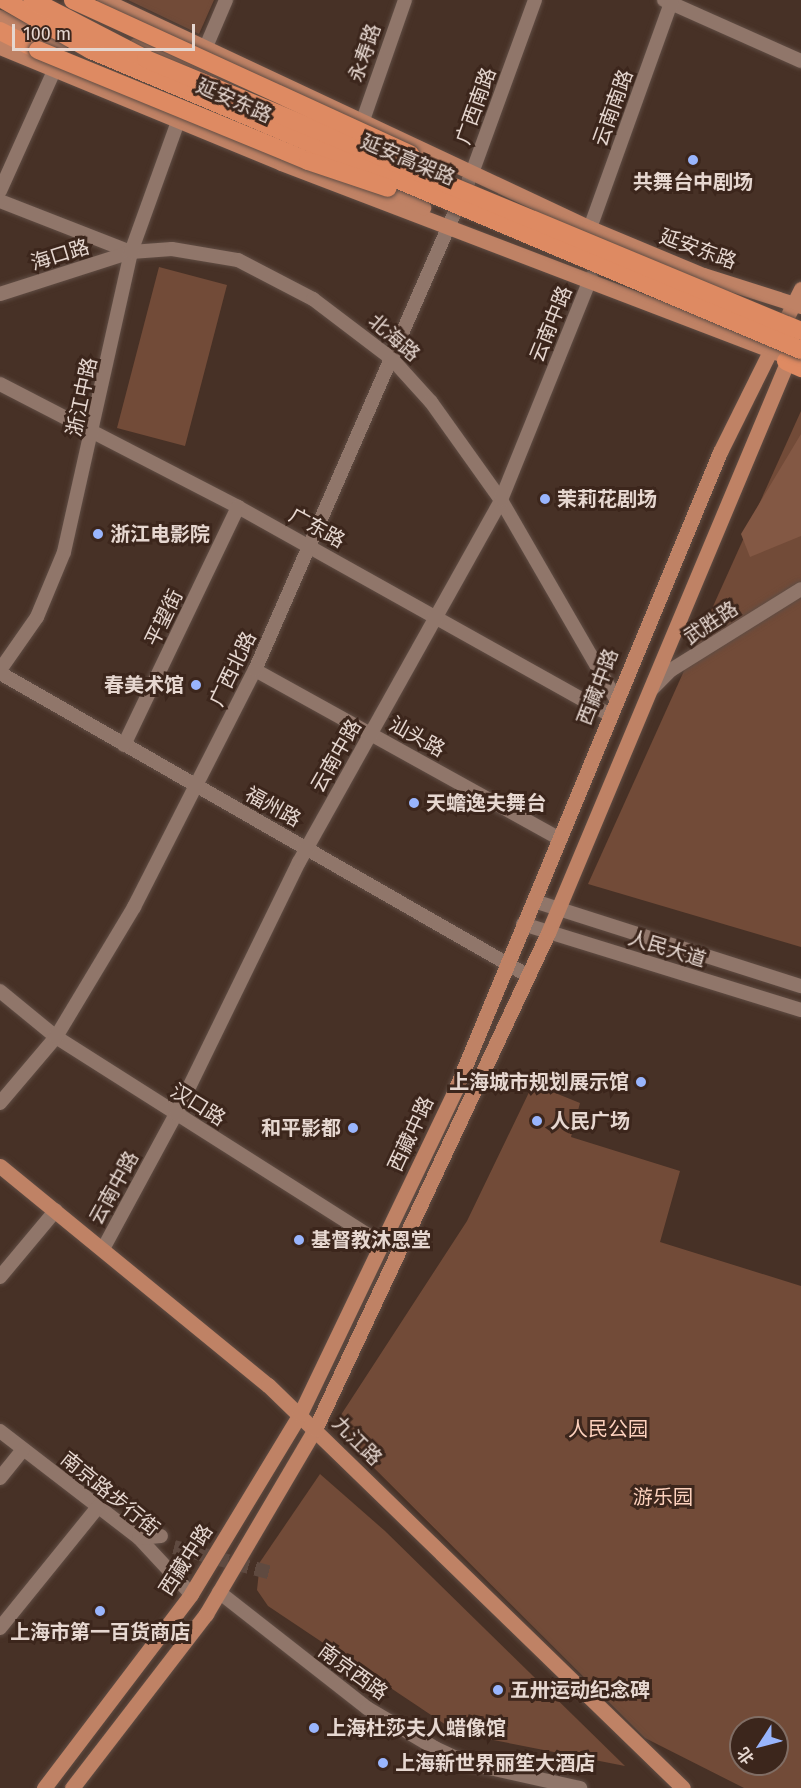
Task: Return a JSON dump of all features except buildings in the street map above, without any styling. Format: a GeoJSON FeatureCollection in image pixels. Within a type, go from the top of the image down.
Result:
{"type":"FeatureCollection","features":[{"type":"Feature","properties":{"kind":"highway","name":"延安高架路"},"geometry":{"type":"LineString","coordinates":[[4,0],[90,50],[521,236],[796,361]]}},
{"type":"Feature","properties":{"kind":"highway","name":"延安高架路"},"geometry":{"type":"LineString","coordinates":[[32,0],[146,59],[801,333]]}},
{"type":"Feature","properties":{"kind":"highway"},"geometry":{"type":"LineString","coordinates":[[73,0],[507,199],[801,319]]}},
{"type":"Feature","properties":{"kind":"highway"},"geometry":{"type":"LineString","coordinates":[[0,31],[308,162],[521,236]]}},
{"type":"Feature","properties":{"kind":"main road","name":"延安东路"},"geometry":{"type":"LineString","coordinates":[[44,0],[90,26],[316,117],[388,131]]}},
{"type":"Feature","properties":{"kind":"main road","name":"延安东路"},"geometry":{"type":"LineString","coordinates":[[104,0],[205,50],[388,131],[590,228],[703,275],[798,299]]}},
{"type":"Feature","properties":{"kind":"main road","name":"延安东路"},"geometry":{"type":"LineString","coordinates":[[0,17],[50,46],[387,185],[450,224]]}},
{"type":"Feature","properties":{"kind":"main road","name":"延安东路"},"geometry":{"type":"LineString","coordinates":[[0,47],[53,73],[591,277],[796,361]]}},
{"type":"Feature","properties":{"kind":"main road","name":"西藏中路"},"geometry":{"type":"LineString","coordinates":[[44,1788],[190,1594],[300,1414],[456,1088],[720,452],[798,299]]}},
{"type":"Feature","properties":{"kind":"main road","name":"西藏中路"},"geometry":{"type":"LineString","coordinates":[[72,1788],[219,1592],[315,1429],[548,933],[646,695],[796,361],[801,333]]}},
{"type":"Feature","properties":{"kind":"main road","name":"九江路"},"geometry":{"type":"LineString","coordinates":[[0,1166],[300,1414],[683,1788]]}},
{"type":"Feature","properties":{"kind":"main road","name":"九江路"},"geometry":{"type":"LineString","coordinates":[[663,1770],[697,1788]]}},
{"type":"Feature","properties":{"kind":"street","name":"浙江中路"},"geometry":{"type":"LineString","coordinates":[[0,671],[46,599],[67,542],[95,432],[131,252],[177,121],[225,0]]}},
{"type":"Feature","properties":{"kind":"street","name":"永寿路"},"geometry":{"type":"LineString","coordinates":[[363,120],[405,0]]}},
{"type":"Feature","properties":{"kind":"street","name":"广西南路"},"geometry":{"type":"LineString","coordinates":[[450,224],[472,173],[535,0]]}},
{"type":"Feature","properties":{"kind":"street"},"geometry":{"type":"LineString","coordinates":[[669,1],[801,61]]}},
{"type":"Feature","properties":{"kind":"street","name":"云南南路"},"geometry":{"type":"LineString","coordinates":[[590,228],[669,1]]}},
{"type":"Feature","properties":{"kind":"street"},"geometry":{"type":"LineString","coordinates":[[0,191],[53,73]]}},
{"type":"Feature","properties":{"kind":"street","name":"北海路"},"geometry":{"type":"LineString","coordinates":[[0,201],[131,252],[172,249],[238,260],[313,299],[392,359],[431,402],[501,500],[616,699]]}},
{"type":"Feature","properties":{"kind":"street","name":"广西北路"},"geometry":{"type":"LineString","coordinates":[[0,1103],[56,1037],[134,907],[197,787],[313,548],[450,224]]}},
{"type":"Feature","properties":{"kind":"street","name":"海口路"},"geometry":{"type":"LineString","coordinates":[[0,294],[131,252]]}},
{"type":"Feature","properties":{"kind":"street","name":"云南中路"},"geometry":{"type":"LineString","coordinates":[[103,1249],[176,1114],[307,848],[501,500],[591,277]]}},
{"type":"Feature","properties":{"kind":"street","name":"广东路"},"geometry":{"type":"LineString","coordinates":[[0,384],[238,507],[610,715]]}},
{"type":"Feature","properties":{"kind":"street","name":"平望街"},"geometry":{"type":"LineString","coordinates":[[124,745],[238,507]]}},
{"type":"Feature","properties":{"kind":"street","name":"武胜路"},"geometry":{"type":"LineString","coordinates":[[646,695],[671,670],[801,589]]}},
{"type":"Feature","properties":{"kind":"street","name":"汕头路"},"geometry":{"type":"LineString","coordinates":[[255,670],[560,839]]}},
{"type":"Feature","properties":{"kind":"street","name":"福州路"},"geometry":{"type":"LineString","coordinates":[[0,671],[124,745],[527,975]]}},
{"type":"Feature","properties":{"kind":"street","name":"人民大道"},"geometry":{"type":"LineString","coordinates":[[534,901],[801,986]]}},
{"type":"Feature","properties":{"kind":"street","name":"人民大道"},"geometry":{"type":"LineString","coordinates":[[523,924],[801,1010]]}},
{"type":"Feature","properties":{"kind":"street","name":"汉口路"},"geometry":{"type":"LineString","coordinates":[[0,991],[56,1037],[382,1244]]}},
{"type":"Feature","properties":{"kind":"street"},"geometry":{"type":"LineString","coordinates":[[0,1277],[56,1210]]}},
{"type":"Feature","properties":{"kind":"street","name":"南京路步行街"},"geometry":{"type":"LineString","coordinates":[[0,1431],[139,1538],[190,1594]]}},
{"type":"Feature","properties":{"kind":"street"},"geometry":{"type":"LineString","coordinates":[[0,1478],[23,1450]]}},
{"type":"Feature","properties":{"kind":"street"},"geometry":{"type":"LineString","coordinates":[[0,1628],[98,1508]]}},
{"type":"Feature","properties":{"kind":"street"},"geometry":{"type":"LineString","coordinates":[[139,1538],[161,1536]]}},
{"type":"Feature","properties":{"kind":"street","name":"南京西路"},"geometry":{"type":"LineString","coordinates":[[219,1592],[367,1708],[435,1748],[467,1763],[580,1788]]}},
{"type":"Feature","properties":{"kind":"green space"},"geometry":{"type":"Polygon","coordinates":[[[128,0],[214,0],[199,34],[128,0]]]}},
{"type":"Feature","properties":{"kind":"green space"},"geometry":{"type":"Polygon","coordinates":[[[159,267],[227,285],[185,446],[117,428],[159,267]]]}},
{"type":"Feature","properties":{"kind":"green space"},"geometry":{"type":"Polygon","coordinates":[[[801,411],[801,947],[588,884],[801,411]]]}},
{"type":"Feature","properties":{"kind":"green space","name":"人民公园"},"geometry":{"type":"Polygon","coordinates":[[[533,1084],[580,1103],[571,1137],[680,1171],[660,1242],[801,1286],[801,1788],[744,1788],[645,1738],[350,1444],[339,1418],[467,1221],[533,1084]]]}},
{"type":"Feature","properties":{"kind":"green space"},"geometry":{"type":"Polygon","coordinates":[[[320,1474],[385,1531],[625,1766],[458,1733],[268,1606],[257,1590],[260,1562],[320,1474]]]}},
{"type":"Feature","properties":{"kind":"shaded area"},"geometry":{"type":"Polygon","coordinates":[[[801,434],[801,536],[750,557],[741,534],[801,434]]]}},
{"type":"Feature","properties":{"kind":"tunnel"},"geometry":{"type":"LineString","coordinates":[[174,1547],[272,1573]]}},
{"type":"Feature","properties":{"kind":"place","name":"共舞台中剧场"},"geometry":{"type":"Point","coordinates":[693,160]}},
{"type":"Feature","properties":{"kind":"place","name":"茉莉花剧场"},"geometry":{"type":"Point","coordinates":[545,499]}},
{"type":"Feature","properties":{"kind":"place","name":"浙江电影院"},"geometry":{"type":"Point","coordinates":[98,534]}},
{"type":"Feature","properties":{"kind":"place","name":"春美术馆"},"geometry":{"type":"Point","coordinates":[196,685]}},
{"type":"Feature","properties":{"kind":"place","name":"天蟾逸夫舞台"},"geometry":{"type":"Point","coordinates":[414,803]}},
{"type":"Feature","properties":{"kind":"place","name":"上海城市规划展示馆"},"geometry":{"type":"Point","coordinates":[641,1082]}},
{"type":"Feature","properties":{"kind":"place","name":"人民广场"},"geometry":{"type":"Point","coordinates":[537,1121]}},
{"type":"Feature","properties":{"kind":"place","name":"和平影都"},"geometry":{"type":"Point","coordinates":[353,1128]}},
{"type":"Feature","properties":{"kind":"place","name":"基督教沐恩堂"},"geometry":{"type":"Point","coordinates":[299,1240]}},
{"type":"Feature","properties":{"kind":"place","name":"上海市第一百货商店"},"geometry":{"type":"Point","coordinates":[100,1611]}},
{"type":"Feature","properties":{"kind":"place","name":"五卅运动纪念碑"},"geometry":{"type":"Point","coordinates":[498,1690]}},
{"type":"Feature","properties":{"kind":"place","name":"上海杜莎夫人蜡像馆"},"geometry":{"type":"Point","coordinates":[314,1728]}},
{"type":"Feature","properties":{"kind":"place","name":"上海新世界丽笙大酒店"},"geometry":{"type":"Point","coordinates":[383,1763]}},
{"type":"Feature","properties":{"kind":"park label","name":"游乐园"},"geometry":{"type":"Point","coordinates":[663,1497]}}]}
